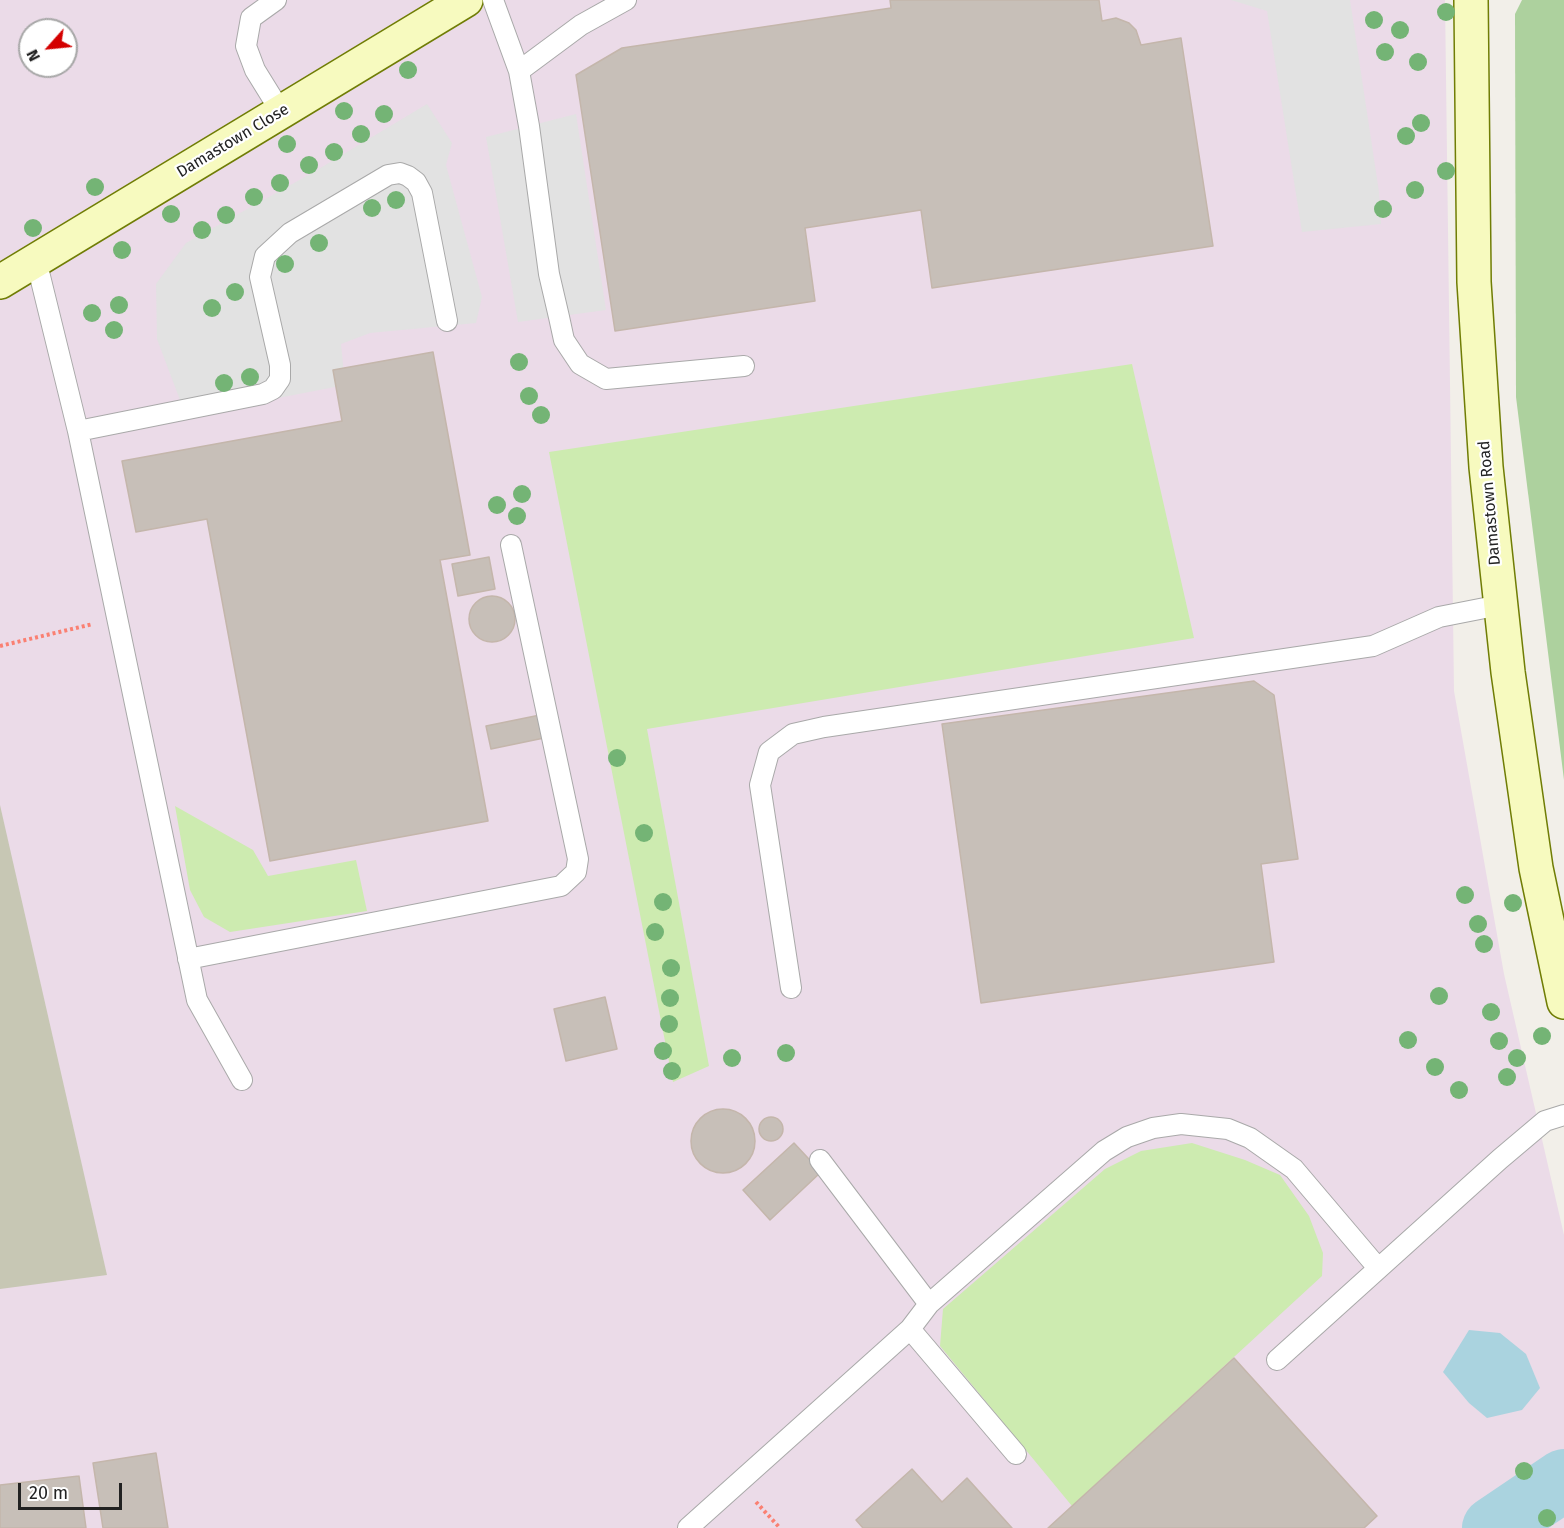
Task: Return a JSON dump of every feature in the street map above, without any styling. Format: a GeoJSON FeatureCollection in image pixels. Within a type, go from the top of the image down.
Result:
{"type":"FeatureCollection","features":[{"type":"Feature","properties":{"kind":"street","name":"Damastown Close"},"geometry":{"type":"LineString","coordinates":[[0,282],[466,0]]}},
{"type":"Feature","properties":{"kind":"street","name":"Damastown Road"},"geometry":{"type":"LineString","coordinates":[[1472,0],[1474,282],[1486,467],[1500,604],[1536,868],[1564,1002]]}},
{"type":"Feature","properties":{"kind":"lane"},"geometry":{"type":"LineString","coordinates":[[276,0],[251,18],[246,46],[255,70],[281,112]]}},
{"type":"Feature","properties":{"kind":"lane"},"geometry":{"type":"LineString","coordinates":[[493,0],[519,71],[529,126],[549,274],[564,340],[580,364],[606,379],[744,366]]}},
{"type":"Feature","properties":{"kind":"lane"},"geometry":{"type":"LineString","coordinates":[[519,71],[581,25],[626,0]]}},
{"type":"Feature","properties":{"kind":"lane"},"geometry":{"type":"LineString","coordinates":[[78,431],[263,394],[273,389],[280,379],[280,365],[260,277],[265,256],[290,233],[388,175],[400,173],[408,176],[417,182],[422,193],[447,321]]}},
{"type":"Feature","properties":{"kind":"lane"},"geometry":{"type":"LineString","coordinates":[[36,260],[78,431],[197,1000],[242,1080]]}},
{"type":"Feature","properties":{"kind":"lane"},"geometry":{"type":"LineString","coordinates":[[188,959],[561,886],[576,872],[578,859],[511,545]]}},
{"type":"Feature","properties":{"kind":"lane"},"geometry":{"type":"LineString","coordinates":[[791,988],[760,785],[769,752],[793,734],[824,727],[1373,646],[1439,617],[1500,604]]}},
{"type":"Feature","properties":{"kind":"lane"},"geometry":{"type":"LineString","coordinates":[[1277,1360],[1545,1121],[1564,1116]]}},
{"type":"Feature","properties":{"kind":"lane"},"geometry":{"type":"LineString","coordinates":[[688,1528],[910,1329],[929,1304],[1104,1151],[1127,1137],[1153,1128],[1182,1124],[1228,1129],[1270,1150],[1294,1169],[1378,1268]]}},
{"type":"Feature","properties":{"kind":"lane"},"geometry":{"type":"LineString","coordinates":[[820,1160],[929,1304]]}},
{"type":"Feature","properties":{"kind":"lane"},"geometry":{"type":"LineString","coordinates":[[910,1329],[1016,1454]]}},
{"type":"Feature","properties":{"kind":"path"},"geometry":{"type":"LineString","coordinates":[[0,646],[117,618]]}},
{"type":"Feature","properties":{"kind":"path"},"geometry":{"type":"LineString","coordinates":[[739,1482],[780,1528]]}},
{"type":"Feature","properties":{"kind":"shaded area"},"geometry":{"type":"Polygon","coordinates":[[[0,0],[1445,0],[1454,691],[1504,974],[1564,1235],[1564,1528],[0,1528],[0,0]]]}},
{"type":"Feature","properties":{"kind":"shaded area"},"geometry":{"type":"Polygon","coordinates":[[[1231,0],[1350,0],[1379,192],[1381,224],[1302,232],[1267,11],[1231,0]]]}},
{"type":"Feature","properties":{"kind":"shaded area"},"geometry":{"type":"Polygon","coordinates":[[[427,104],[452,143],[446,165],[482,297],[476,323],[370,333],[341,344],[345,385],[186,416],[157,339],[156,284],[186,243],[312,173],[427,104]]]}},
{"type":"Feature","properties":{"kind":"shaded area"},"geometry":{"type":"Polygon","coordinates":[[[576,114],[606,310],[518,322],[486,137],[576,114]]]}},
{"type":"Feature","properties":{"kind":"shaded area"},"geometry":{"type":"Polygon","coordinates":[[[0,805],[107,1275],[0,1289],[0,805]]]}},
{"type":"Feature","properties":{"kind":"green space"},"geometry":{"type":"Polygon","coordinates":[[[1522,0],[1564,0],[1564,780],[1516,397],[1515,14],[1522,0]]]}},
{"type":"Feature","properties":{"kind":"green space"},"geometry":{"type":"Polygon","coordinates":[[[1132,364],[1194,638],[647,729],[709,1066],[673,1082],[549,452],[1132,364]]]}},
{"type":"Feature","properties":{"kind":"green space"},"geometry":{"type":"Polygon","coordinates":[[[175,806],[253,850],[268,876],[356,860],[367,911],[230,932],[204,917],[190,890],[175,806]]]}},
{"type":"Feature","properties":{"kind":"green space"},"geometry":{"type":"Polygon","coordinates":[[[1192,1143],[1245,1160],[1280,1175],[1309,1216],[1323,1253],[1322,1276],[1072,1506],[940,1346],[943,1309],[1105,1169],[1141,1151],[1192,1143]]]}},
{"type":"Feature","properties":{"kind":"water"},"geometry":{"type":"Polygon","coordinates":[[[1469,1330],[1500,1333],[1526,1354],[1540,1388],[1522,1410],[1487,1418],[1469,1403],[1443,1372],[1469,1330]]]}},
{"type":"Feature","properties":{"kind":"building"},"geometry":{"type":"Polygon","coordinates":[[[890,0],[1099,0],[1102,21],[1116,18],[1129,23],[1136,30],[1141,45],[1181,38],[1213,246],[932,288],[921,210],[805,228],[815,301],[615,331],[576,75],[622,48],[891,8],[890,0]]]}},
{"type":"Feature","properties":{"kind":"building"},"geometry":{"type":"Polygon","coordinates":[[[433,352],[470,555],[440,560],[488,821],[270,861],[207,519],[136,532],[122,461],[342,421],[333,370],[433,352]]]}},
{"type":"Feature","properties":{"kind":"building"},"geometry":{"type":"Polygon","coordinates":[[[489,557],[495,589],[458,596],[452,564],[489,557]]]}},
{"type":"Feature","properties":{"kind":"building"},"geometry":{"type":"Polygon","coordinates":[[[492,596],[508,603],[515,619],[508,635],[492,642],[476,635],[469,619],[476,603],[492,596]]]}},
{"type":"Feature","properties":{"kind":"building"},"geometry":{"type":"Polygon","coordinates":[[[1254,681],[1274,695],[1298,859],[1261,864],[1274,962],[981,1003],[942,724],[1254,681]]]}},
{"type":"Feature","properties":{"kind":"building"},"geometry":{"type":"Polygon","coordinates":[[[540,715],[544,738],[491,749],[486,726],[540,715]]]}},
{"type":"Feature","properties":{"kind":"building"},"geometry":{"type":"Polygon","coordinates":[[[605,997],[617,1049],[566,1061],[554,1009],[605,997]]]}},
{"type":"Feature","properties":{"kind":"building"},"geometry":{"type":"Polygon","coordinates":[[[723,1109],[741,1114],[746,1118],[750,1123],[755,1141],[750,1159],[746,1164],[741,1168],[723,1173],[705,1168],[700,1164],[696,1159],[691,1141],[696,1123],[700,1118],[705,1114],[723,1109]]]}},
{"type":"Feature","properties":{"kind":"building"},"geometry":{"type":"Polygon","coordinates":[[[771,1117],[779,1121],[783,1129],[779,1137],[771,1141],[763,1137],[759,1129],[763,1121],[771,1117]]]}},
{"type":"Feature","properties":{"kind":"building"},"geometry":{"type":"Polygon","coordinates":[[[794,1143],[821,1172],[770,1220],[743,1190],[794,1143]]]}},
{"type":"Feature","properties":{"kind":"building"},"geometry":{"type":"Polygon","coordinates":[[[1234,1358],[1377,1516],[1364,1528],[1048,1528],[1234,1358]]]}},
{"type":"Feature","properties":{"kind":"building"},"geometry":{"type":"Polygon","coordinates":[[[156,1453],[168,1528],[103,1528],[93,1463],[156,1453]]]}},
{"type":"Feature","properties":{"kind":"building"},"geometry":{"type":"Polygon","coordinates":[[[912,1469],[942,1502],[967,1478],[1012,1528],[863,1528],[856,1520],[912,1469]]]}},
{"type":"Feature","properties":{"kind":"building"},"geometry":{"type":"Polygon","coordinates":[[[79,1476],[86,1528],[0,1528],[0,1485],[79,1476]]]}},
{"type":"Feature","properties":{"kind":"waterway"},"geometry":{"type":"LineString","coordinates":[[1493,1528],[1564,1480]]}}]}
